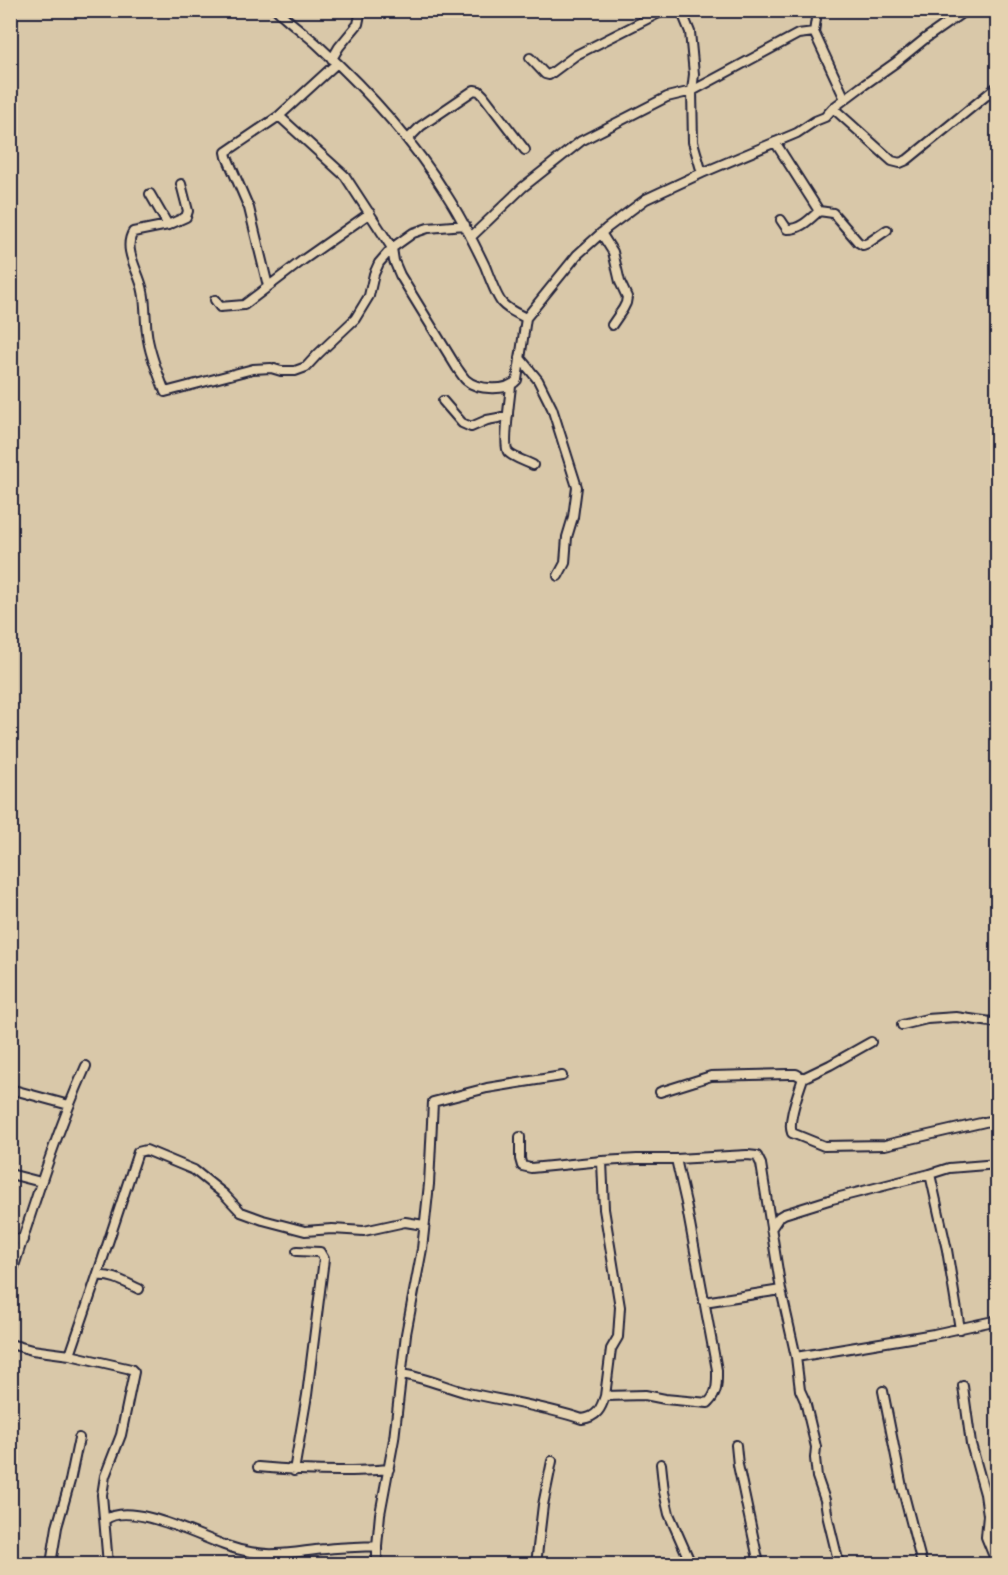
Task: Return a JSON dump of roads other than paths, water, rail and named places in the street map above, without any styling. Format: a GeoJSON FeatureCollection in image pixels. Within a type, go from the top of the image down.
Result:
{"type":"FeatureCollection","features":[{"type":"Feature","properties":{"kind":"street"},"geometry":{"type":"LineString","coordinates":[[277,10],[335,61],[408,139],[446,193],[465,225],[502,303],[526,318]]}},
{"type":"Feature","properties":{"kind":"street"},"geometry":{"type":"LineString","coordinates":[[268,286],[249,208],[226,152],[279,116],[335,61],[339,47],[358,24],[361,10]]}},
{"type":"Feature","properties":{"kind":"street"},"geometry":{"type":"LineString","coordinates":[[530,58],[545,74],[549,75],[576,55],[665,10]]}},
{"type":"Feature","properties":{"kind":"street"},"geometry":{"type":"LineString","coordinates":[[681,10],[690,32],[694,74],[693,142],[702,173]]}},
{"type":"Feature","properties":{"kind":"street"},"geometry":{"type":"LineString","coordinates":[[814,10],[816,19],[814,32],[844,99]]}},
{"type":"Feature","properties":{"kind":"street"},"geometry":{"type":"LineString","coordinates":[[279,116],[345,176],[392,248],[400,275],[467,381],[478,387],[508,387],[517,380],[526,318],[577,255],[601,233],[646,199],[796,133],[825,117],[844,99],[966,10]]}},
{"type":"Feature","properties":{"kind":"street"},"geometry":{"type":"LineString","coordinates":[[471,237],[523,187],[581,141],[667,97],[692,91],[798,34],[814,32]]}},
{"type":"Feature","properties":{"kind":"street"},"geometry":{"type":"LineString","coordinates":[[833,108],[892,161],[900,163],[907,160],[998,86]]}},
{"type":"Feature","properties":{"kind":"street"},"geometry":{"type":"LineString","coordinates":[[408,139],[421,126],[474,90],[483,94],[525,150]]}},
{"type":"Feature","properties":{"kind":"street"},"geometry":{"type":"LineString","coordinates":[[775,142],[819,212]]}},
{"type":"Feature","properties":{"kind":"street"},"geometry":{"type":"LineString","coordinates":[[181,184],[188,211],[186,217],[168,225],[133,232],[130,237],[134,265],[143,292],[147,336],[165,392],[253,369],[271,368],[295,372],[306,368],[356,319],[369,296],[379,263],[392,248],[413,233],[428,228],[465,225]]}},
{"type":"Feature","properties":{"kind":"street"},"geometry":{"type":"LineString","coordinates":[[150,194],[168,225]]}},
{"type":"Feature","properties":{"kind":"street"},"geometry":{"type":"LineString","coordinates":[[781,220],[787,229],[792,230],[819,212],[833,213],[863,245],[887,230]]}},
{"type":"Feature","properties":{"kind":"street"},"geometry":{"type":"LineString","coordinates":[[215,300],[220,307],[244,304],[370,213]]}},
{"type":"Feature","properties":{"kind":"street"},"geometry":{"type":"LineString","coordinates":[[601,233],[613,252],[620,282],[627,297],[626,303],[612,326]]}},
{"type":"Feature","properties":{"kind":"street"},"geometry":{"type":"LineString","coordinates":[[520,358],[537,380],[552,408],[577,487],[564,563],[558,576]]}},
{"type":"Feature","properties":{"kind":"street"},"geometry":{"type":"LineString","coordinates":[[511,386],[506,447],[509,453],[533,465]]}},
{"type":"Feature","properties":{"kind":"street"},"geometry":{"type":"LineString","coordinates":[[443,401],[462,423],[471,427],[507,415]]}},
{"type":"Feature","properties":{"kind":"street"},"geometry":{"type":"LineString","coordinates":[[902,1025],[927,1018],[956,1017],[998,1023]]}},
{"type":"Feature","properties":{"kind":"street"},"geometry":{"type":"LineString","coordinates":[[802,1078],[871,1042]]}},
{"type":"Feature","properties":{"kind":"street"},"geometry":{"type":"LineString","coordinates":[[10,1279],[41,1182],[86,1066]]}},
{"type":"Feature","properties":{"kind":"street"},"geometry":{"type":"LineString","coordinates":[[660,1092],[711,1076],[796,1074],[802,1078]]}},
{"type":"Feature","properties":{"kind":"street"},"geometry":{"type":"LineString","coordinates":[[377,1564],[380,1514],[398,1410],[406,1334],[422,1249],[429,1184],[433,1102],[487,1088],[562,1076]]}},
{"type":"Feature","properties":{"kind":"street"},"geometry":{"type":"LineString","coordinates":[[802,1078],[790,1131],[824,1146],[885,1145],[998,1119]]}},
{"type":"Feature","properties":{"kind":"street"},"geometry":{"type":"LineString","coordinates":[[10,1089],[69,1105]]}},
{"type":"Feature","properties":{"kind":"street"},"geometry":{"type":"LineString","coordinates":[[520,1137],[522,1166],[531,1168],[637,1159],[757,1156],[761,1164],[800,1390],[805,1401],[816,1447],[817,1477],[825,1500],[839,1564]]}},
{"type":"Feature","properties":{"kind":"street"},"geometry":{"type":"LineString","coordinates":[[70,1354],[138,1152],[146,1150],[194,1170],[224,1194],[241,1212],[263,1221],[305,1231],[332,1229],[364,1231],[405,1222],[424,1225]]}},
{"type":"Feature","properties":{"kind":"street"},"geometry":{"type":"LineString","coordinates":[[605,1396],[645,1395],[708,1403],[718,1387],[717,1371],[676,1159]]}},
{"type":"Feature","properties":{"kind":"street"},"geometry":{"type":"LineString","coordinates":[[401,1374],[414,1375],[465,1392],[523,1403],[582,1419],[589,1418],[601,1409],[605,1396],[611,1349],[618,1338],[620,1307],[604,1209],[602,1161]]}},
{"type":"Feature","properties":{"kind":"street"},"geometry":{"type":"LineString","coordinates":[[771,1229],[778,1217],[832,1198],[949,1168],[998,1164]]}},
{"type":"Feature","properties":{"kind":"street"},"geometry":{"type":"LineString","coordinates":[[10,1174],[41,1182]]}},
{"type":"Feature","properties":{"kind":"street"},"geometry":{"type":"LineString","coordinates":[[930,1174],[947,1250],[960,1329]]}},
{"type":"Feature","properties":{"kind":"street"},"geometry":{"type":"LineString","coordinates":[[10,1238],[22,1240]]}},
{"type":"Feature","properties":{"kind":"street"},"geometry":{"type":"LineString","coordinates":[[294,1471],[307,1395],[324,1259],[320,1252],[297,1251]]}},
{"type":"Feature","properties":{"kind":"street"},"geometry":{"type":"LineString","coordinates":[[97,1276],[112,1277],[139,1289]]}},
{"type":"Feature","properties":{"kind":"street"},"geometry":{"type":"LineString","coordinates":[[704,1302],[781,1290]]}},
{"type":"Feature","properties":{"kind":"street"},"geometry":{"type":"LineString","coordinates":[[796,1357],[960,1329],[998,1320]]}},
{"type":"Feature","properties":{"kind":"street"},"geometry":{"type":"LineString","coordinates":[[10,1344],[32,1350],[70,1354],[131,1369],[134,1372],[121,1435],[105,1476],[102,1495],[108,1564]]}},
{"type":"Feature","properties":{"kind":"street"},"geometry":{"type":"LineString","coordinates":[[963,1386],[971,1444],[985,1494],[988,1515],[986,1537],[997,1564]]}},
{"type":"Feature","properties":{"kind":"street"},"geometry":{"type":"LineString","coordinates":[[883,1391],[902,1487],[922,1564]]}},
{"type":"Feature","properties":{"kind":"street"},"geometry":{"type":"LineString","coordinates":[[51,1564],[57,1527],[79,1438]]}},
{"type":"Feature","properties":{"kind":"street"},"geometry":{"type":"LineString","coordinates":[[736,1445],[738,1465],[759,1564]]}},
{"type":"Feature","properties":{"kind":"street"},"geometry":{"type":"LineString","coordinates":[[536,1564],[543,1505],[552,1461]]}},
{"type":"Feature","properties":{"kind":"street"},"geometry":{"type":"LineString","coordinates":[[661,1464],[669,1514],[691,1564]]}},
{"type":"Feature","properties":{"kind":"street"},"geometry":{"type":"LineString","coordinates":[[258,1467],[294,1471],[364,1472],[389,1469]]}},
{"type":"Feature","properties":{"kind":"street"},"geometry":{"type":"LineString","coordinates":[[105,1520],[116,1514],[138,1514],[225,1545],[268,1554],[377,1546]]}}]}
